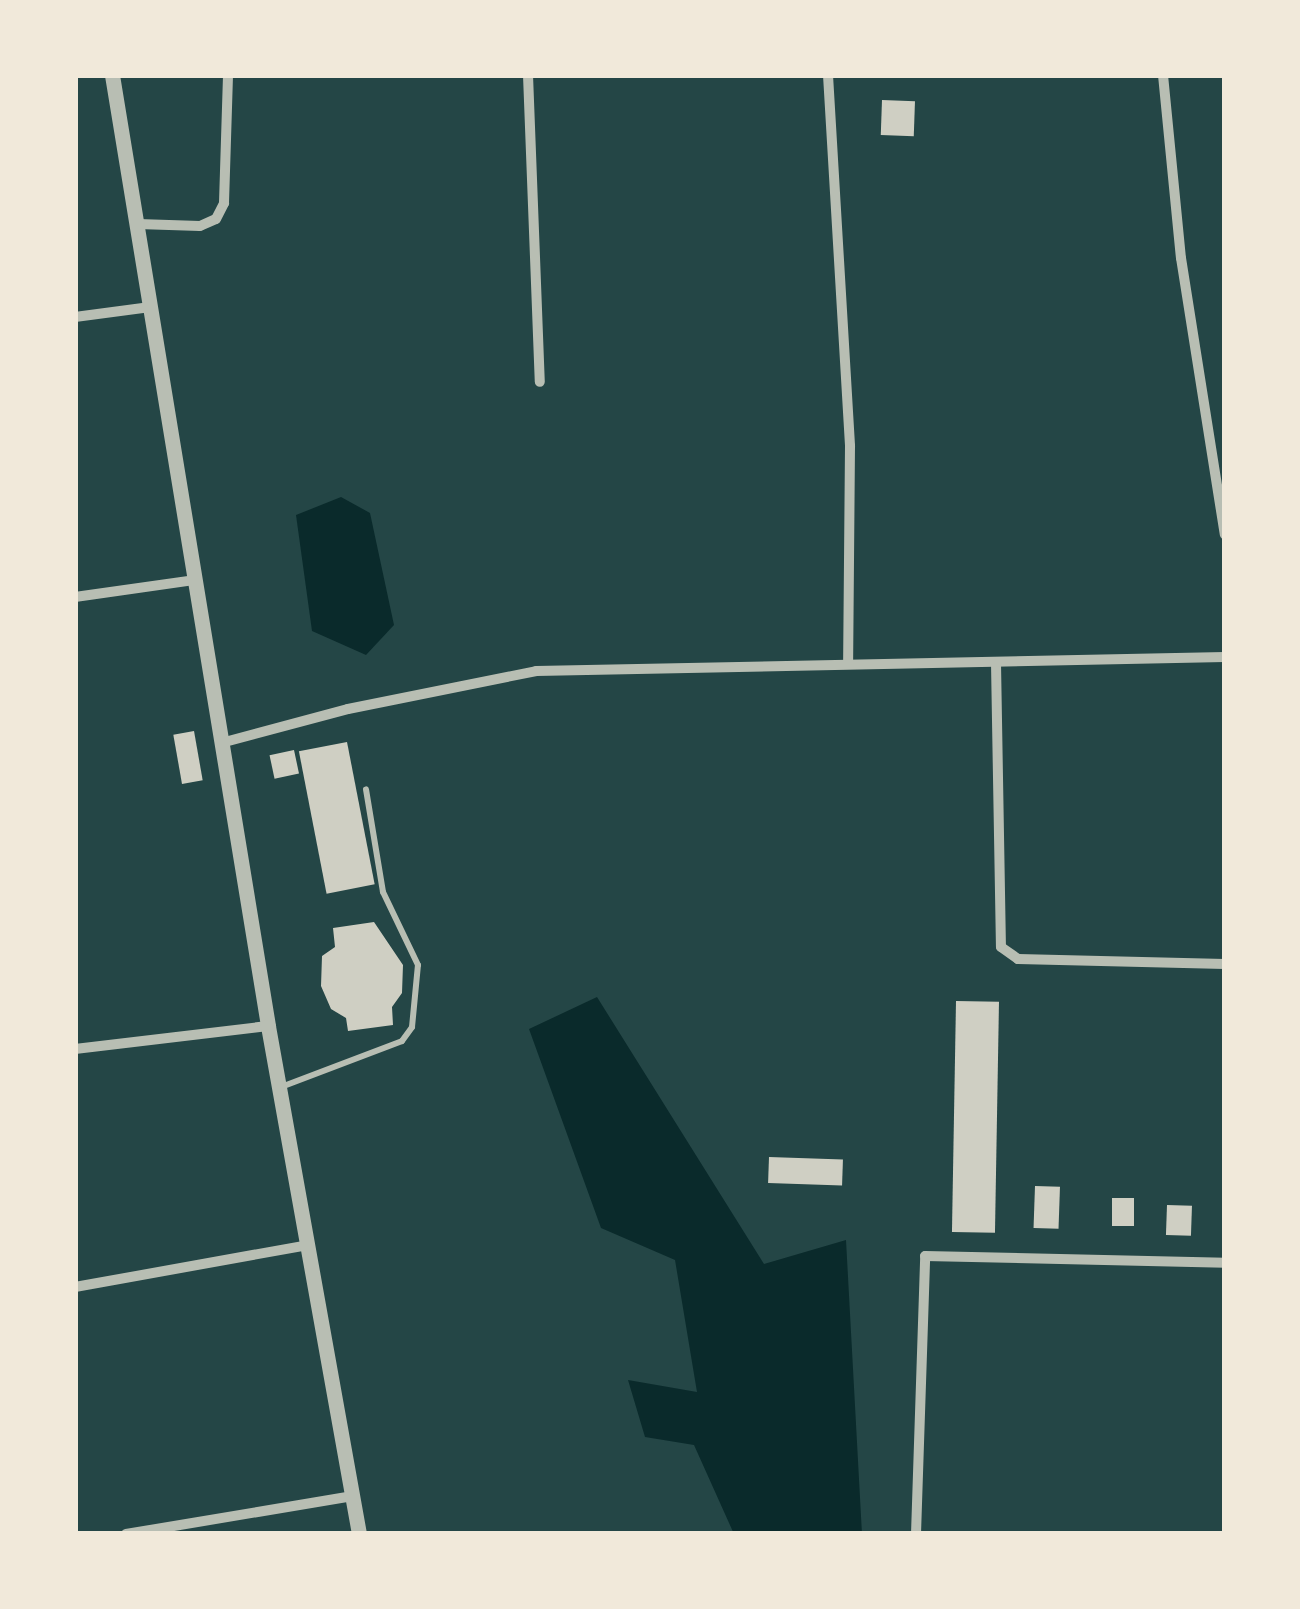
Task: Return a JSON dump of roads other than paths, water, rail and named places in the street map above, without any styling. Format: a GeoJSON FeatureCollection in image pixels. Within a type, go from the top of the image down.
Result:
{"type":"FeatureCollection","features":[{"type":"Feature","properties":{"kind":"street"},"geometry":{"type":"LineString","coordinates":[[112,75],[268,1026],[359,1534]]}},
{"type":"Feature","properties":{"kind":"street"},"geometry":{"type":"LineString","coordinates":[[138,224],[200,226],[216,218],[224,203],[228,75]]}},
{"type":"Feature","properties":{"kind":"street"},"geometry":{"type":"LineString","coordinates":[[528,75],[540,382]]}},
{"type":"Feature","properties":{"kind":"street"},"geometry":{"type":"LineString","coordinates":[[828,75],[850,446],[848,660]]}},
{"type":"Feature","properties":{"kind":"street"},"geometry":{"type":"LineString","coordinates":[[1164,75],[1182,258],[1225,535]]}},
{"type":"Feature","properties":{"kind":"street"},"geometry":{"type":"LineString","coordinates":[[75,318],[150,307]]}},
{"type":"Feature","properties":{"kind":"street"},"geometry":{"type":"LineString","coordinates":[[75,598],[194,580]]}},
{"type":"Feature","properties":{"kind":"street"},"geometry":{"type":"LineString","coordinates":[[222,744],[348,709],[536,671],[848,660],[996,663],[1225,658]]}},
{"type":"Feature","properties":{"kind":"street"},"geometry":{"type":"LineString","coordinates":[[996,663],[1001,947],[1018,959],[1225,964]]}},
{"type":"Feature","properties":{"kind":"street"},"geometry":{"type":"LineString","coordinates":[[75,1050],[268,1026]]}},
{"type":"Feature","properties":{"kind":"street"},"geometry":{"type":"LineString","coordinates":[[75,1287],[310,1245]]}},
{"type":"Feature","properties":{"kind":"street"},"geometry":{"type":"LineString","coordinates":[[916,1534],[925,1256],[1225,1263]]}},
{"type":"Feature","properties":{"kind":"street"},"geometry":{"type":"LineString","coordinates":[[126,1534],[353,1496]]}},
{"type":"Feature","properties":{"kind":"lane"},"geometry":{"type":"LineString","coordinates":[[280,1087],[402,1041],[412,1027],[418,966],[382,892],[366,789]]}}]}
